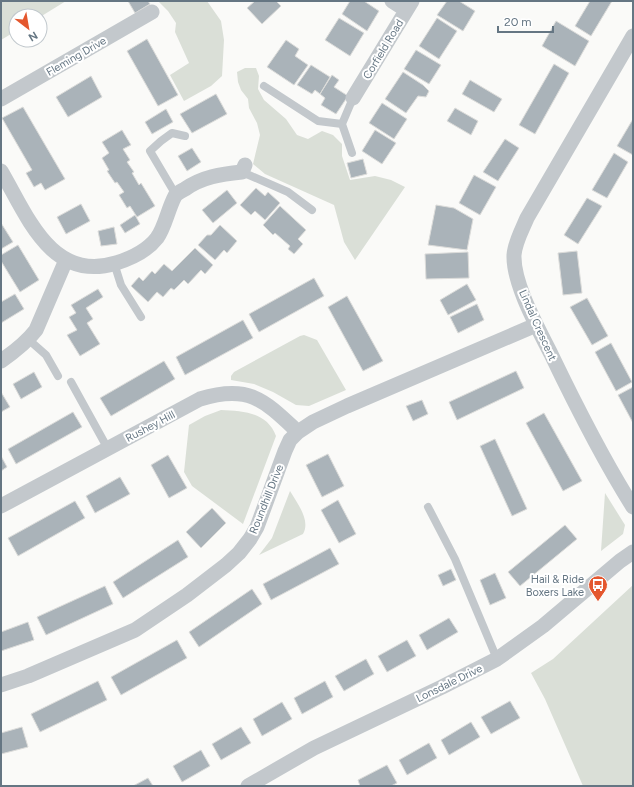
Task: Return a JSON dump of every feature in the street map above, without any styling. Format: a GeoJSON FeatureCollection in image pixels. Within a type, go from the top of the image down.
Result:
{"type":"FeatureCollection","features":[{"type":"Feature","properties":{"kind":"street"},"geometry":{"type":"LineString","coordinates":[[392,1],[409,5]]}},
{"type":"Feature","properties":{"kind":"street","name":"Corfield Road"},"geometry":{"type":"LineString","coordinates":[[353,98],[409,5]]}},
{"type":"Feature","properties":{"kind":"street","name":"Fleming Drive"},"geometry":{"type":"LineString","coordinates":[[1,99],[152,12]]}},
{"type":"Feature","properties":{"kind":"street","name":"Lindal Crescent"},"geometry":{"type":"LineString","coordinates":[[633,36],[527,218],[517,240],[514,255],[516,271],[525,300],[536,325],[594,441],[633,507]]}},
{"type":"Feature","properties":{"kind":"street"},"geometry":{"type":"LineString","coordinates":[[1,170],[40,236],[53,251],[66,260],[89,267],[97,267],[135,256],[158,238],[176,195],[204,178],[227,174],[243,169]]}},
{"type":"Feature","properties":{"kind":"street"},"geometry":{"type":"LineString","coordinates":[[1,361],[29,340],[36,330],[66,260]]}},
{"type":"Feature","properties":{"kind":"street","name":"Roundhill Drive"},"geometry":{"type":"LineString","coordinates":[[1,685],[28,676],[135,630],[226,565],[250,539],[257,527],[285,451],[290,440],[298,432],[313,422],[347,406],[536,325]]}},
{"type":"Feature","properties":{"kind":"street","name":"Rushey Hill"},"geometry":{"type":"LineString","coordinates":[[1,506],[200,399],[217,394],[241,394],[256,398],[272,407],[298,432]]}},
{"type":"Feature","properties":{"kind":"street","name":"Lonsdale Drive"},"geometry":{"type":"LineString","coordinates":[[248,786],[314,748],[497,659],[543,626],[620,561],[633,552]]}},
{"type":"Feature","properties":{"kind":"lane"},"geometry":{"type":"LineString","coordinates":[[264,86],[318,121],[342,124]]}},
{"type":"Feature","properties":{"kind":"lane"},"geometry":{"type":"LineString","coordinates":[[352,153],[342,124],[353,98]]}},
{"type":"Feature","properties":{"kind":"lane"},"geometry":{"type":"LineString","coordinates":[[176,195],[150,151],[172,133],[185,136]]}},
{"type":"Feature","properties":{"kind":"lane"},"geometry":{"type":"LineString","coordinates":[[243,169],[288,192],[312,210]]}},
{"type":"Feature","properties":{"kind":"lane"},"geometry":{"type":"LineString","coordinates":[[114,263],[121,285],[141,317]]}},
{"type":"Feature","properties":{"kind":"lane"},"geometry":{"type":"LineString","coordinates":[[29,340],[46,355],[58,376]]}},
{"type":"Feature","properties":{"kind":"lane"},"geometry":{"type":"LineString","coordinates":[[71,382],[108,449]]}},
{"type":"Feature","properties":{"kind":"lane"},"geometry":{"type":"LineString","coordinates":[[428,507],[455,560],[497,659]]}},
{"type":"Feature","properties":{"kind":"shaded area"},"geometry":{"type":"Polygon","coordinates":[[[1,1],[66,1],[48,12],[48,8],[8,8],[8,36],[1,40],[1,1]]]}},
{"type":"Feature","properties":{"kind":"shaded area"},"geometry":{"type":"Polygon","coordinates":[[[158,1],[207,1],[221,21],[224,40],[222,76],[211,86],[184,101],[170,75],[189,63],[175,32],[176,23],[168,11],[158,1]]]}},
{"type":"Feature","properties":{"kind":"shaded area"},"geometry":{"type":"Polygon","coordinates":[[[245,68],[256,68],[259,76],[258,89],[264,100],[286,119],[297,135],[308,139],[322,131],[333,135],[342,144],[342,156],[350,180],[375,176],[391,180],[405,187],[355,260],[344,242],[334,205],[265,174],[253,164],[260,135],[257,123],[249,108],[248,99],[241,90],[238,82],[237,72],[245,68]]]}},
{"type":"Feature","properties":{"kind":"shaded area"},"geometry":{"type":"Polygon","coordinates":[[[304,335],[317,340],[346,390],[309,406],[296,405],[273,392],[254,384],[231,380],[231,376],[234,372],[304,335]]]}},
{"type":"Feature","properties":{"kind":"shaded area"},"geometry":{"type":"Polygon","coordinates":[[[221,410],[246,412],[260,417],[267,422],[276,436],[243,524],[192,486],[184,472],[189,425],[205,416],[221,410]]]}},
{"type":"Feature","properties":{"kind":"shaded area"},"geometry":{"type":"Polygon","coordinates":[[[290,491],[304,517],[305,529],[303,534],[259,555],[272,538],[290,491]]]}},
{"type":"Feature","properties":{"kind":"shaded area"},"geometry":{"type":"Polygon","coordinates":[[[605,493],[625,525],[623,534],[601,551],[605,493]]]}},
{"type":"Feature","properties":{"kind":"shaded area"},"geometry":{"type":"Polygon","coordinates":[[[633,585],[633,786],[583,786],[545,699],[531,673],[553,659],[633,585]]]}},
{"type":"Feature","properties":{"kind":"building"},"geometry":{"type":"Polygon","coordinates":[[[128,1],[148,1],[150,4],[135,13],[128,1]]]}},
{"type":"Feature","properties":{"kind":"building"},"geometry":{"type":"Polygon","coordinates":[[[255,1],[276,1],[281,6],[262,24],[247,8],[255,1]]]}},
{"type":"Feature","properties":{"kind":"building"},"geometry":{"type":"Polygon","coordinates":[[[350,1],[364,1],[379,11],[367,31],[342,14],[350,1]]]}},
{"type":"Feature","properties":{"kind":"building"},"geometry":{"type":"Polygon","coordinates":[[[447,1],[459,1],[475,11],[463,31],[437,15],[447,1]]]}},
{"type":"Feature","properties":{"kind":"building"},"geometry":{"type":"Polygon","coordinates":[[[590,1],[612,1],[591,36],[575,26],[590,1]]]}},
{"type":"Feature","properties":{"kind":"building"},"geometry":{"type":"Polygon","coordinates":[[[339,18],[364,33],[350,56],[325,40],[339,18]]]}},
{"type":"Feature","properties":{"kind":"building"},"geometry":{"type":"Polygon","coordinates":[[[437,18],[457,31],[439,59],[419,46],[437,18]]]}},
{"type":"Feature","properties":{"kind":"building"},"geometry":{"type":"Polygon","coordinates":[[[556,21],[589,41],[575,66],[542,46],[556,21]]]}},
{"type":"Feature","properties":{"kind":"building"},"geometry":{"type":"Polygon","coordinates":[[[147,39],[178,95],[158,106],[127,51],[147,39]]]}},
{"type":"Feature","properties":{"kind":"building"},"geometry":{"type":"Polygon","coordinates":[[[286,40],[299,49],[295,56],[308,65],[294,85],[267,67],[286,40]]]}},
{"type":"Feature","properties":{"kind":"building"},"geometry":{"type":"Polygon","coordinates":[[[416,50],[441,65],[429,84],[404,69],[416,50]]]}},
{"type":"Feature","properties":{"kind":"building"},"geometry":{"type":"Polygon","coordinates":[[[554,64],[569,73],[535,134],[519,125],[554,64]]]}},
{"type":"Feature","properties":{"kind":"building"},"geometry":{"type":"Polygon","coordinates":[[[311,65],[330,77],[320,94],[315,90],[312,94],[297,85],[311,65]]]}},
{"type":"Feature","properties":{"kind":"building"},"geometry":{"type":"Polygon","coordinates":[[[403,72],[423,85],[429,91],[426,97],[418,96],[406,113],[385,99],[403,72]]]}},
{"type":"Feature","properties":{"kind":"building"},"geometry":{"type":"Polygon","coordinates":[[[332,75],[339,80],[334,87],[348,96],[336,114],[321,105],[325,98],[320,94],[332,75]]]}},
{"type":"Feature","properties":{"kind":"building"},"geometry":{"type":"Polygon","coordinates":[[[91,76],[102,97],[68,117],[56,97],[91,76]]]}},
{"type":"Feature","properties":{"kind":"building"},"geometry":{"type":"Polygon","coordinates":[[[470,80],[502,99],[494,112],[462,94],[470,80]]]}},
{"type":"Feature","properties":{"kind":"building"},"geometry":{"type":"Polygon","coordinates":[[[216,94],[227,114],[192,133],[180,114],[216,94]]]}},
{"type":"Feature","properties":{"kind":"building"},"geometry":{"type":"Polygon","coordinates":[[[382,103],[407,119],[394,139],[369,123],[382,103]]]}},
{"type":"Feature","properties":{"kind":"building"},"geometry":{"type":"Polygon","coordinates":[[[23,107],[65,179],[45,190],[41,183],[34,187],[26,173],[32,170],[2,118],[23,107]]]}},
{"type":"Feature","properties":{"kind":"building"},"geometry":{"type":"Polygon","coordinates":[[[455,108],[478,121],[471,135],[447,121],[455,108]]]}},
{"type":"Feature","properties":{"kind":"building"},"geometry":{"type":"Polygon","coordinates":[[[166,109],[173,122],[152,134],[145,122],[166,109]]]}},
{"type":"Feature","properties":{"kind":"building"},"geometry":{"type":"Polygon","coordinates":[[[633,119],[633,155],[617,146],[633,119]]]}},
{"type":"Feature","properties":{"kind":"building"},"geometry":{"type":"Polygon","coordinates":[[[122,130],[131,145],[123,149],[130,160],[127,162],[134,172],[132,173],[139,185],[141,183],[155,206],[137,217],[130,206],[127,208],[119,195],[124,192],[117,182],[115,183],[107,171],[109,170],[102,158],[109,153],[102,142],[122,130]]]}},
{"type":"Feature","properties":{"kind":"building"},"geometry":{"type":"Polygon","coordinates":[[[375,130],[396,143],[382,164],[362,151],[375,130]]]}},
{"type":"Feature","properties":{"kind":"building"},"geometry":{"type":"Polygon","coordinates":[[[505,139],[519,148],[498,181],[483,172],[505,139]]]}},
{"type":"Feature","properties":{"kind":"building"},"geometry":{"type":"Polygon","coordinates":[[[192,148],[201,162],[187,171],[178,156],[192,148]]]}},
{"type":"Feature","properties":{"kind":"building"},"geometry":{"type":"Polygon","coordinates":[[[614,153],[628,162],[607,198],[592,190],[614,153]]]}},
{"type":"Feature","properties":{"kind":"building"},"geometry":{"type":"Polygon","coordinates":[[[363,159],[367,174],[351,178],[347,163],[363,159]]]}},
{"type":"Feature","properties":{"kind":"building"},"geometry":{"type":"Polygon","coordinates":[[[474,175],[496,187],[480,215],[459,203],[474,175]]]}},
{"type":"Feature","properties":{"kind":"building"},"geometry":{"type":"Polygon","coordinates":[[[256,188],[265,196],[268,192],[280,203],[265,220],[255,211],[251,215],[240,205],[256,188]]]}},
{"type":"Feature","properties":{"kind":"building"},"geometry":{"type":"Polygon","coordinates":[[[227,190],[237,203],[213,223],[202,210],[227,190]]]}},
{"type":"Feature","properties":{"kind":"building"},"geometry":{"type":"Polygon","coordinates":[[[587,198],[602,206],[578,244],[564,235],[587,198]]]}},
{"type":"Feature","properties":{"kind":"building"},"geometry":{"type":"Polygon","coordinates":[[[81,204],[90,221],[66,234],[57,217],[81,204]]]}},
{"type":"Feature","properties":{"kind":"building"},"geometry":{"type":"Polygon","coordinates":[[[436,205],[454,208],[473,219],[467,250],[428,245],[436,205]]]}},
{"type":"Feature","properties":{"kind":"building"},"geometry":{"type":"Polygon","coordinates":[[[280,206],[306,230],[298,239],[303,244],[294,254],[288,249],[290,246],[275,233],[273,235],[263,225],[280,206]]]}},
{"type":"Feature","properties":{"kind":"building"},"geometry":{"type":"Polygon","coordinates":[[[135,215],[140,224],[125,233],[120,225],[135,215]]]}},
{"type":"Feature","properties":{"kind":"building"},"geometry":{"type":"Polygon","coordinates":[[[1,223],[13,242],[1,249],[1,223]]]}},
{"type":"Feature","properties":{"kind":"building"},"geometry":{"type":"Polygon","coordinates":[[[220,225],[237,241],[227,253],[224,250],[215,260],[198,245],[207,235],[211,235],[220,225]]]}},
{"type":"Feature","properties":{"kind":"building"},"geometry":{"type":"Polygon","coordinates":[[[114,227],[117,244],[101,246],[98,231],[114,227]]]}},
{"type":"Feature","properties":{"kind":"building"},"geometry":{"type":"Polygon","coordinates":[[[18,245],[39,280],[20,292],[1,261],[1,255],[18,245]]]}},
{"type":"Feature","properties":{"kind":"building"},"geometry":{"type":"Polygon","coordinates":[[[195,248],[213,265],[205,274],[201,270],[188,284],[184,280],[174,290],[171,288],[163,297],[157,292],[148,302],[131,286],[139,277],[143,281],[152,271],[155,274],[164,264],[172,271],[195,248]]]}},
{"type":"Feature","properties":{"kind":"building"},"geometry":{"type":"Polygon","coordinates":[[[577,251],[582,293],[563,295],[558,253],[577,251]]]}},
{"type":"Feature","properties":{"kind":"building"},"geometry":{"type":"Polygon","coordinates":[[[468,252],[469,278],[426,279],[425,254],[468,252]]]}},
{"type":"Feature","properties":{"kind":"building"},"geometry":{"type":"Polygon","coordinates":[[[314,278],[324,296],[259,332],[249,314],[314,278]]]}},
{"type":"Feature","properties":{"kind":"building"},"geometry":{"type":"Polygon","coordinates":[[[467,284],[476,300],[448,315],[440,300],[467,284]]]}},
{"type":"Feature","properties":{"kind":"building"},"geometry":{"type":"Polygon","coordinates":[[[98,289],[103,297],[86,308],[93,319],[87,323],[100,344],[80,356],[67,335],[77,330],[69,317],[76,313],[71,305],[98,289]]]}},
{"type":"Feature","properties":{"kind":"building"},"geometry":{"type":"Polygon","coordinates":[[[15,294],[24,309],[1,323],[1,302],[15,294]]]}},
{"type":"Feature","properties":{"kind":"building"},"geometry":{"type":"Polygon","coordinates":[[[347,296],[383,361],[363,371],[328,307],[347,296]]]}},
{"type":"Feature","properties":{"kind":"building"},"geometry":{"type":"Polygon","coordinates":[[[587,298],[608,336],[592,345],[570,307],[587,298]]]}},
{"type":"Feature","properties":{"kind":"building"},"geometry":{"type":"Polygon","coordinates":[[[477,304],[484,320],[458,333],[450,317],[477,304]]]}},
{"type":"Feature","properties":{"kind":"building"},"geometry":{"type":"Polygon","coordinates":[[[243,320],[253,338],[185,375],[176,357],[243,320]]]}},
{"type":"Feature","properties":{"kind":"building"},"geometry":{"type":"Polygon","coordinates":[[[611,343],[632,382],[616,391],[595,352],[611,343]]]}},
{"type":"Feature","properties":{"kind":"building"},"geometry":{"type":"Polygon","coordinates":[[[164,361],[175,379],[111,416],[100,398],[164,361]]]}},
{"type":"Feature","properties":{"kind":"building"},"geometry":{"type":"Polygon","coordinates":[[[516,371],[524,388],[457,420],[449,402],[516,371]]]}},
{"type":"Feature","properties":{"kind":"building"},"geometry":{"type":"Polygon","coordinates":[[[34,372],[42,387],[21,399],[13,384],[34,372]]]}},
{"type":"Feature","properties":{"kind":"building"},"geometry":{"type":"Polygon","coordinates":[[[633,387],[633,423],[618,395],[633,387]]]}},
{"type":"Feature","properties":{"kind":"building"},"geometry":{"type":"Polygon","coordinates":[[[1,392],[10,407],[1,412],[1,392]]]}},
{"type":"Feature","properties":{"kind":"building"},"geometry":{"type":"Polygon","coordinates":[[[422,400],[428,414],[413,421],[406,406],[422,400]]]}},
{"type":"Feature","properties":{"kind":"building"},"geometry":{"type":"Polygon","coordinates":[[[73,412],[82,427],[16,464],[8,449],[73,412]]]}},
{"type":"Feature","properties":{"kind":"building"},"geometry":{"type":"Polygon","coordinates":[[[544,413],[582,481],[563,491],[526,423],[544,413]]]}},
{"type":"Feature","properties":{"kind":"building"},"geometry":{"type":"Polygon","coordinates":[[[495,439],[527,509],[512,516],[480,446],[495,439]]]}},
{"type":"Feature","properties":{"kind":"building"},"geometry":{"type":"Polygon","coordinates":[[[328,454],[344,486],[322,497],[306,465],[328,454]]]}},
{"type":"Feature","properties":{"kind":"building"},"geometry":{"type":"Polygon","coordinates":[[[168,455],[187,488],[169,498],[151,465],[168,455]]]}},
{"type":"Feature","properties":{"kind":"building"},"geometry":{"type":"Polygon","coordinates":[[[1,456],[7,467],[1,471],[1,456]]]}},
{"type":"Feature","properties":{"kind":"building"},"geometry":{"type":"Polygon","coordinates":[[[120,477],[130,494],[95,513],[86,496],[120,477]]]}},
{"type":"Feature","properties":{"kind":"building"},"geometry":{"type":"Polygon","coordinates":[[[338,500],[356,534],[339,543],[321,510],[338,500]]]}},
{"type":"Feature","properties":{"kind":"building"},"geometry":{"type":"Polygon","coordinates":[[[75,501],[85,518],[18,556],[8,538],[75,501]]]}},
{"type":"Feature","properties":{"kind":"building"},"geometry":{"type":"Polygon","coordinates":[[[212,508],[226,523],[201,548],[186,532],[212,508]]]}},
{"type":"Feature","properties":{"kind":"building"},"geometry":{"type":"Polygon","coordinates":[[[565,525],[577,539],[520,586],[508,572],[565,525]]]}},
{"type":"Feature","properties":{"kind":"building"},"geometry":{"type":"Polygon","coordinates":[[[178,540],[188,557],[123,598],[113,582],[178,540]]]}},
{"type":"Feature","properties":{"kind":"building"},"geometry":{"type":"Polygon","coordinates":[[[330,548],[339,564],[271,600],[263,584],[330,548]]]}},
{"type":"Feature","properties":{"kind":"building"},"geometry":{"type":"Polygon","coordinates":[[[451,569],[456,580],[443,586],[438,575],[451,569]]]}},
{"type":"Feature","properties":{"kind":"building"},"geometry":{"type":"Polygon","coordinates":[[[495,573],[506,598],[490,605],[480,580],[495,573]]]}},
{"type":"Feature","properties":{"kind":"building"},"geometry":{"type":"Polygon","coordinates":[[[105,586],[113,604],[46,635],[37,617],[105,586]]]}},
{"type":"Feature","properties":{"kind":"building"},"geometry":{"type":"Polygon","coordinates":[[[252,589],[262,604],[199,647],[189,632],[252,589]]]}},
{"type":"Feature","properties":{"kind":"building"},"geometry":{"type":"Polygon","coordinates":[[[449,618],[458,632],[427,650],[419,635],[449,618]]]}},
{"type":"Feature","properties":{"kind":"building"},"geometry":{"type":"Polygon","coordinates":[[[28,622],[34,640],[1,651],[1,632],[28,622]]]}},
{"type":"Feature","properties":{"kind":"building"},"geometry":{"type":"Polygon","coordinates":[[[177,640],[187,658],[121,695],[111,677],[177,640]]]}},
{"type":"Feature","properties":{"kind":"building"},"geometry":{"type":"Polygon","coordinates":[[[407,640],[416,656],[387,672],[378,656],[407,640]]]}},
{"type":"Feature","properties":{"kind":"building"},"geometry":{"type":"Polygon","coordinates":[[[366,659],[374,674],[344,691],[335,676],[366,659]]]}},
{"type":"Feature","properties":{"kind":"building"},"geometry":{"type":"Polygon","coordinates":[[[98,681],[107,700],[40,732],[31,714],[98,681]]]}},
{"type":"Feature","properties":{"kind":"building"},"geometry":{"type":"Polygon","coordinates":[[[325,681],[333,697],[302,714],[294,698],[325,681]]]}},
{"type":"Feature","properties":{"kind":"building"},"geometry":{"type":"Polygon","coordinates":[[[510,701],[520,718],[491,734],[481,717],[510,701]]]}},
{"type":"Feature","properties":{"kind":"building"},"geometry":{"type":"Polygon","coordinates":[[[282,702],[292,719],[262,736],[253,719],[282,702]]]}},
{"type":"Feature","properties":{"kind":"building"},"geometry":{"type":"Polygon","coordinates":[[[471,722],[480,737],[449,755],[441,740],[471,722]]]}},
{"type":"Feature","properties":{"kind":"building"},"geometry":{"type":"Polygon","coordinates":[[[22,727],[28,747],[1,754],[1,733],[22,727]]]}},
{"type":"Feature","properties":{"kind":"building"},"geometry":{"type":"Polygon","coordinates":[[[241,727],[251,743],[221,760],[212,744],[241,727]]]}},
{"type":"Feature","properties":{"kind":"building"},"geometry":{"type":"Polygon","coordinates":[[[429,743],[437,758],[407,775],[399,760],[429,743]]]}},
{"type":"Feature","properties":{"kind":"building"},"geometry":{"type":"Polygon","coordinates":[[[201,750],[210,766],[182,782],[173,766],[201,750]]]}},
{"type":"Feature","properties":{"kind":"building"},"geometry":{"type":"Polygon","coordinates":[[[387,765],[397,783],[391,786],[360,786],[358,780],[387,765]]]}},
{"type":"Feature","properties":{"kind":"building"},"geometry":{"type":"Polygon","coordinates":[[[148,778],[153,786],[133,786],[148,778]]]}},
{"type":"Feature","properties":{"kind":"place","name":"Hail & Ride Boxers Lake"},"geometry":{"type":"Point","coordinates":[598,602]}}]}
